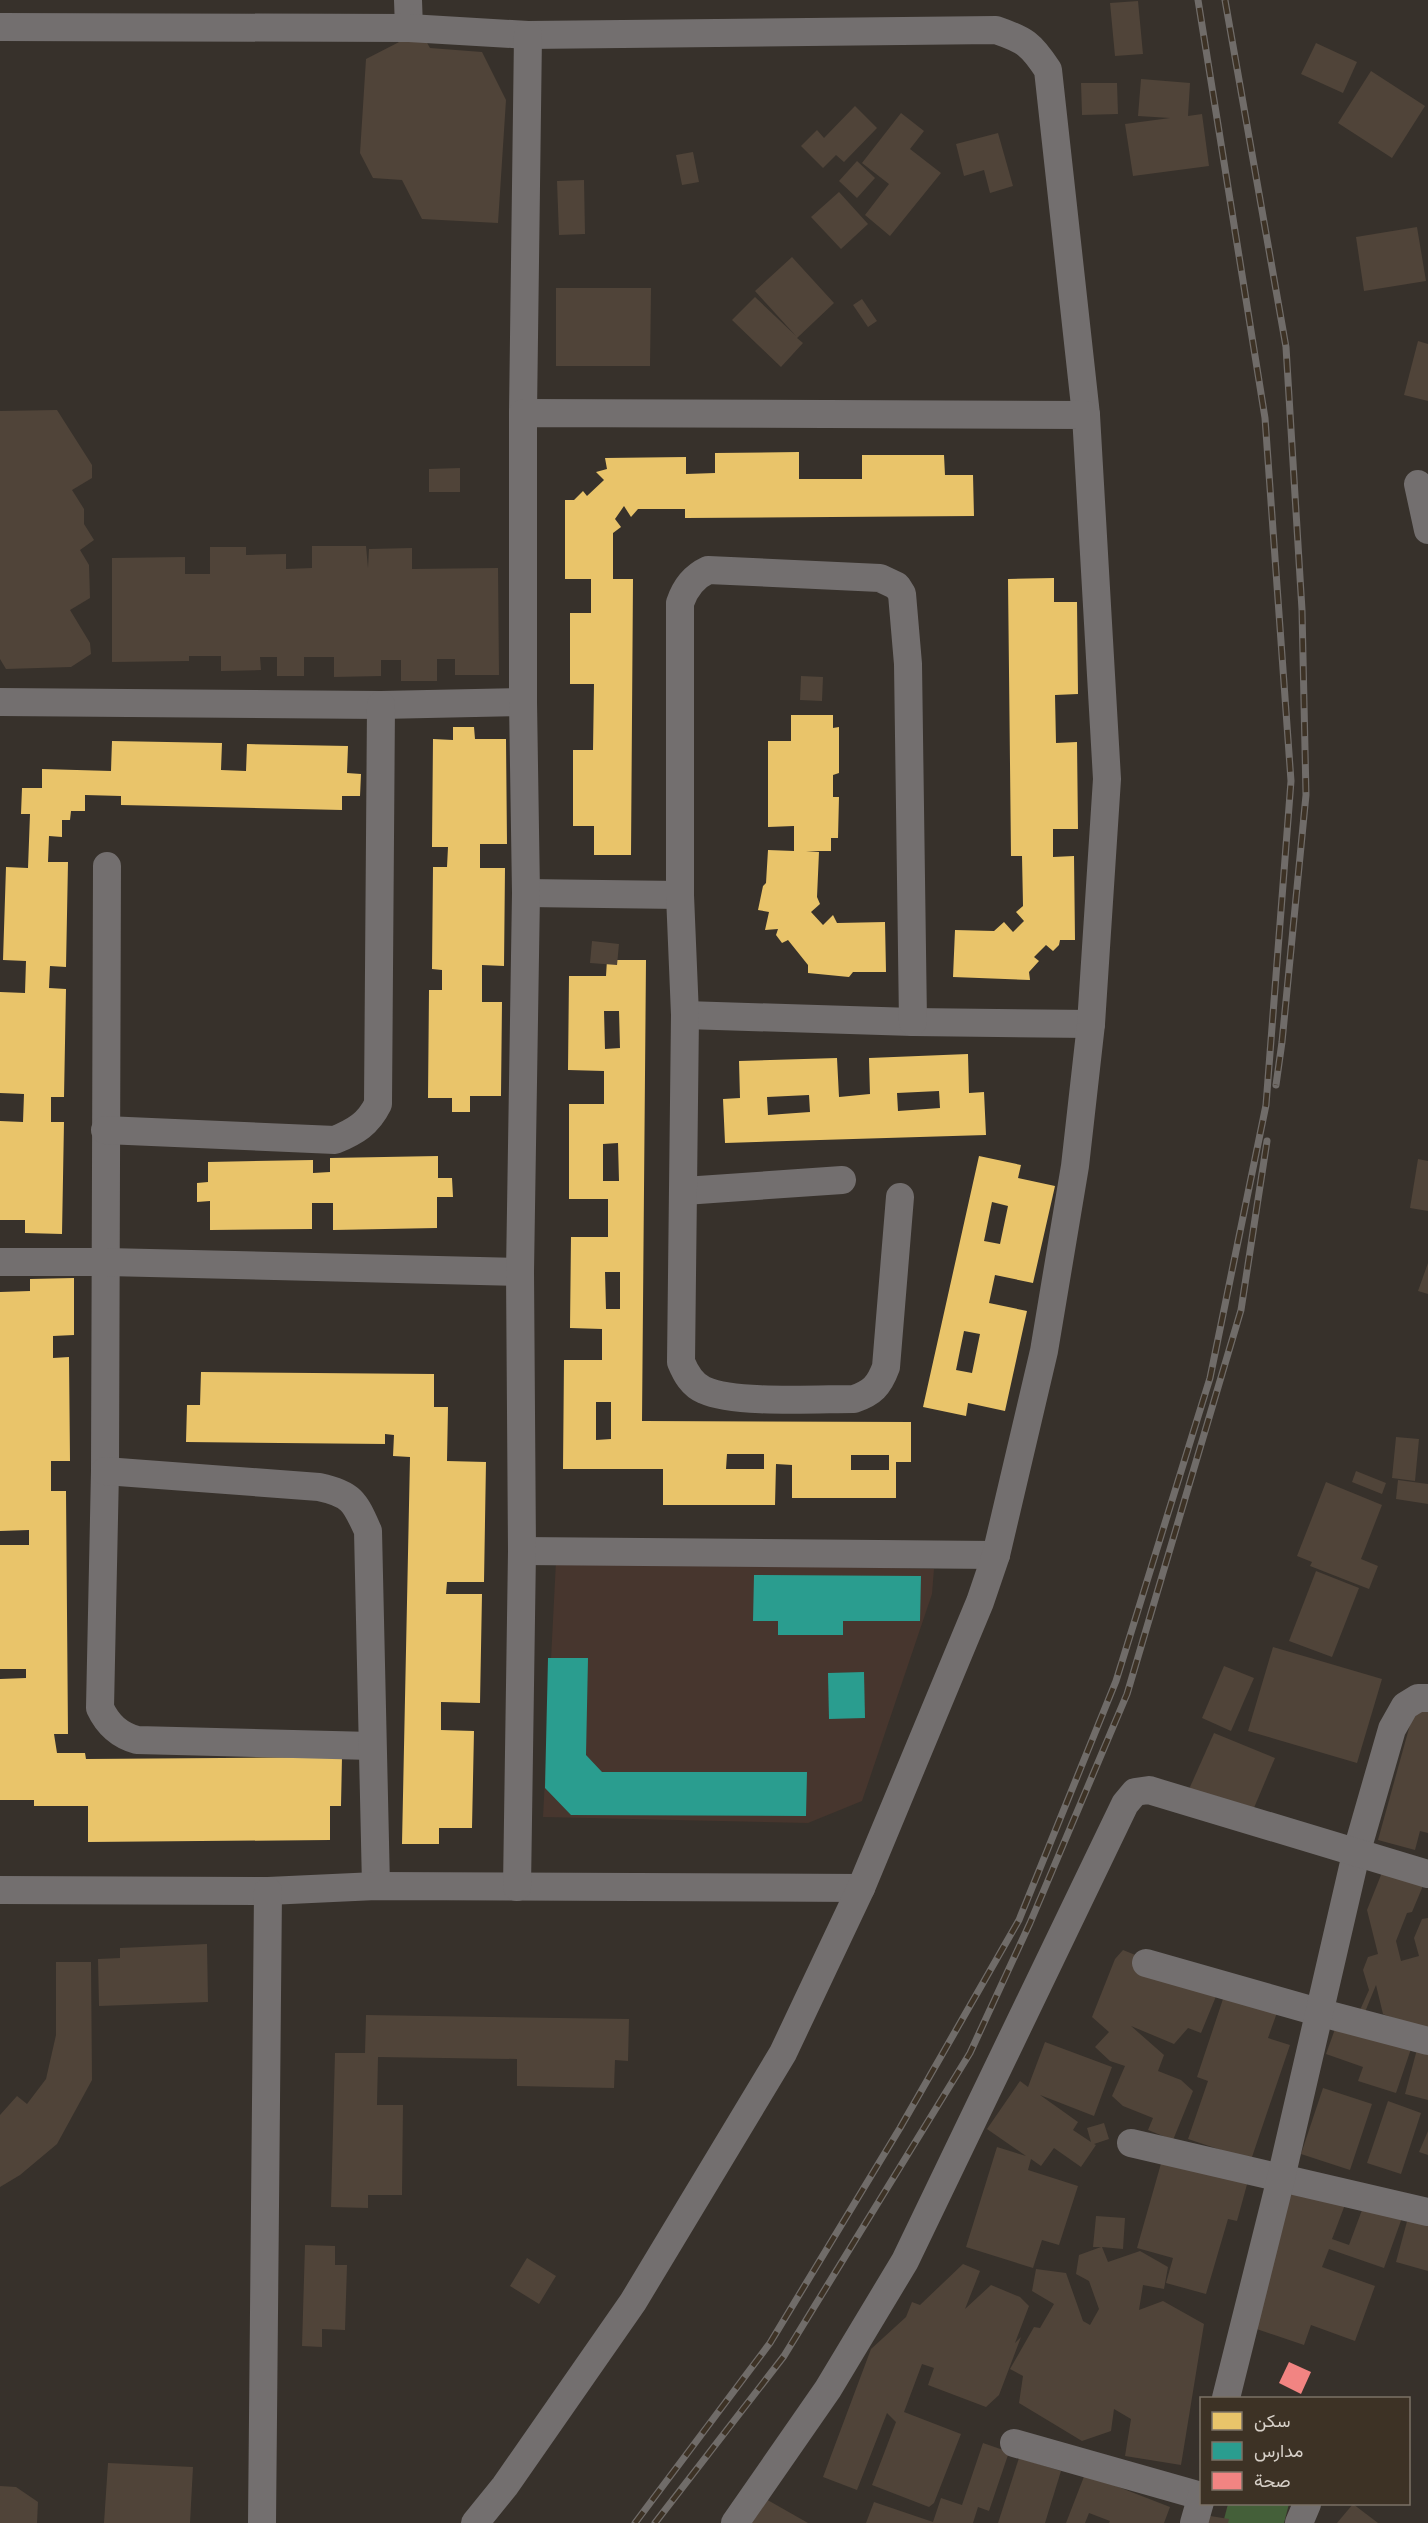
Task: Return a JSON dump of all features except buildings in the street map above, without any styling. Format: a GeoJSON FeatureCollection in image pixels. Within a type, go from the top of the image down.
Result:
{"type":"FeatureCollection","features":[{"type":"Feature","properties":{"kind":"street"},"geometry":{"type":"LineString","coordinates":[[408,0],[409,28]]}},
{"type":"Feature","properties":{"kind":"street"},"geometry":{"type":"LineString","coordinates":[[0,27],[409,28],[528,35],[996,30],[1023,39],[1037,53],[1048,70],[1086,415],[1107,779],[1091,1024],[1075,1166],[1044,1351],[996,1555],[980,1602],[861,1888],[783,2053],[645,2282],[512,2476],[476,2523]]}},
{"type":"Feature","properties":{"kind":"street"},"geometry":{"type":"LineString","coordinates":[[517,1887],[522,1551],[520,1272],[526,893],[523,702],[528,35]]}},
{"type":"Feature","properties":{"kind":"street"},"geometry":{"type":"LineString","coordinates":[[524,413],[1086,415]]}},
{"type":"Feature","properties":{"kind":"street"},"geometry":{"type":"LineString","coordinates":[[1418,484],[1428,530]]}},
{"type":"Feature","properties":{"kind":"street"},"geometry":{"type":"LineString","coordinates":[[900,1197],[886,1367],[881,1382],[870,1394],[854,1399],[733,1398],[704,1390],[687,1376],[681,1362],[685,1015],[680,895],[680,603],[684,592],[699,574],[708,570],[880,578],[897,586],[902,594],[908,664],[913,1022]]}},
{"type":"Feature","properties":{"kind":"street"},"geometry":{"type":"LineString","coordinates":[[0,702],[381,705],[523,702]]}},
{"type":"Feature","properties":{"kind":"street"},"geometry":{"type":"LineString","coordinates":[[105,1130],[335,1140],[357,1130],[370,1119],[378,1104],[381,705]]}},
{"type":"Feature","properties":{"kind":"street"},"geometry":{"type":"LineString","coordinates":[[107,866],[105,1130],[107,1262],[100,1707],[112,1726],[124,1737],[137,1740],[372,1746]]}},
{"type":"Feature","properties":{"kind":"street"},"geometry":{"type":"LineString","coordinates":[[526,893],[680,895]]}},
{"type":"Feature","properties":{"kind":"street"},"geometry":{"type":"LineString","coordinates":[[685,1015],[913,1022],[1091,1024]]}},
{"type":"Feature","properties":{"kind":"street"},"geometry":{"type":"LineString","coordinates":[[684,1191],[842,1180]]}},
{"type":"Feature","properties":{"kind":"street"},"geometry":{"type":"LineString","coordinates":[[0,1262],[107,1262],[520,1272]]}},
{"type":"Feature","properties":{"kind":"street"},"geometry":{"type":"LineString","coordinates":[[105,1471],[319,1486],[335,1490],[355,1502],[368,1530],[376,1886]]}},
{"type":"Feature","properties":{"kind":"street"},"geometry":{"type":"LineString","coordinates":[[522,1551],[996,1555]]}},
{"type":"Feature","properties":{"kind":"street"},"geometry":{"type":"LineString","coordinates":[[1226,2397],[1281,2178],[1356,1854],[1392,1729],[1405,1706],[1418,1698],[1428,1698]]}},
{"type":"Feature","properties":{"kind":"street"},"geometry":{"type":"LineString","coordinates":[[735,2523],[828,2389],[905,2261],[1129,1798],[1135,1792],[1149,1790],[1428,1874]]}},
{"type":"Feature","properties":{"kind":"street"},"geometry":{"type":"LineString","coordinates":[[0,1890],[268,1891],[376,1886],[861,1888]]}},
{"type":"Feature","properties":{"kind":"street"},"geometry":{"type":"LineString","coordinates":[[262,2523],[268,1891]]}},
{"type":"Feature","properties":{"kind":"street"},"geometry":{"type":"LineString","coordinates":[[1146,1963],[1428,2041]]}},
{"type":"Feature","properties":{"kind":"street"},"geometry":{"type":"LineString","coordinates":[[1131,2143],[1428,2212]]}},
{"type":"Feature","properties":{"kind":"street"},"geometry":{"type":"LineString","coordinates":[[1014,2444],[1200,2495]]}},
{"type":"Feature","properties":{"kind":"street"},"geometry":{"type":"LineString","coordinates":[[1194,2523],[1200,2499]]}},
{"type":"Feature","properties":{"kind":"street"},"geometry":{"type":"LineString","coordinates":[[1299,2523],[1306,2505]]}},
{"type":"Feature","properties":{"kind":"shaded area"},"geometry":{"type":"Polygon","coordinates":[[[556,1561],[934,1569],[932,1594],[862,1801],[808,1823],[543,1817],[556,1561]]]}},
{"type":"Feature","properties":{"kind":"green space"},"geometry":{"type":"Polygon","coordinates":[[[1228,2505],[1289,2505],[1284,2523],[1223,2523],[1228,2505]]]}},
{"type":"Feature","properties":{"kind":"railway"},"geometry":{"type":"LineString","coordinates":[[635,2523],[770,2343],[900,2128],[1019,1920],[1116,1681],[1210,1378],[1266,1105],[1291,781],[1265,418],[1198,0]]}},
{"type":"Feature","properties":{"kind":"railway"},"geometry":{"type":"LineString","coordinates":[[1225,0],[1286,347],[1302,610],[1306,795],[1276,1085]]}},
{"type":"Feature","properties":{"kind":"railway"},"geometry":{"type":"LineString","coordinates":[[655,2523],[784,2356],[970,2053],[1030,1923],[1127,1694],[1241,1310],[1267,1141]]}}]}
